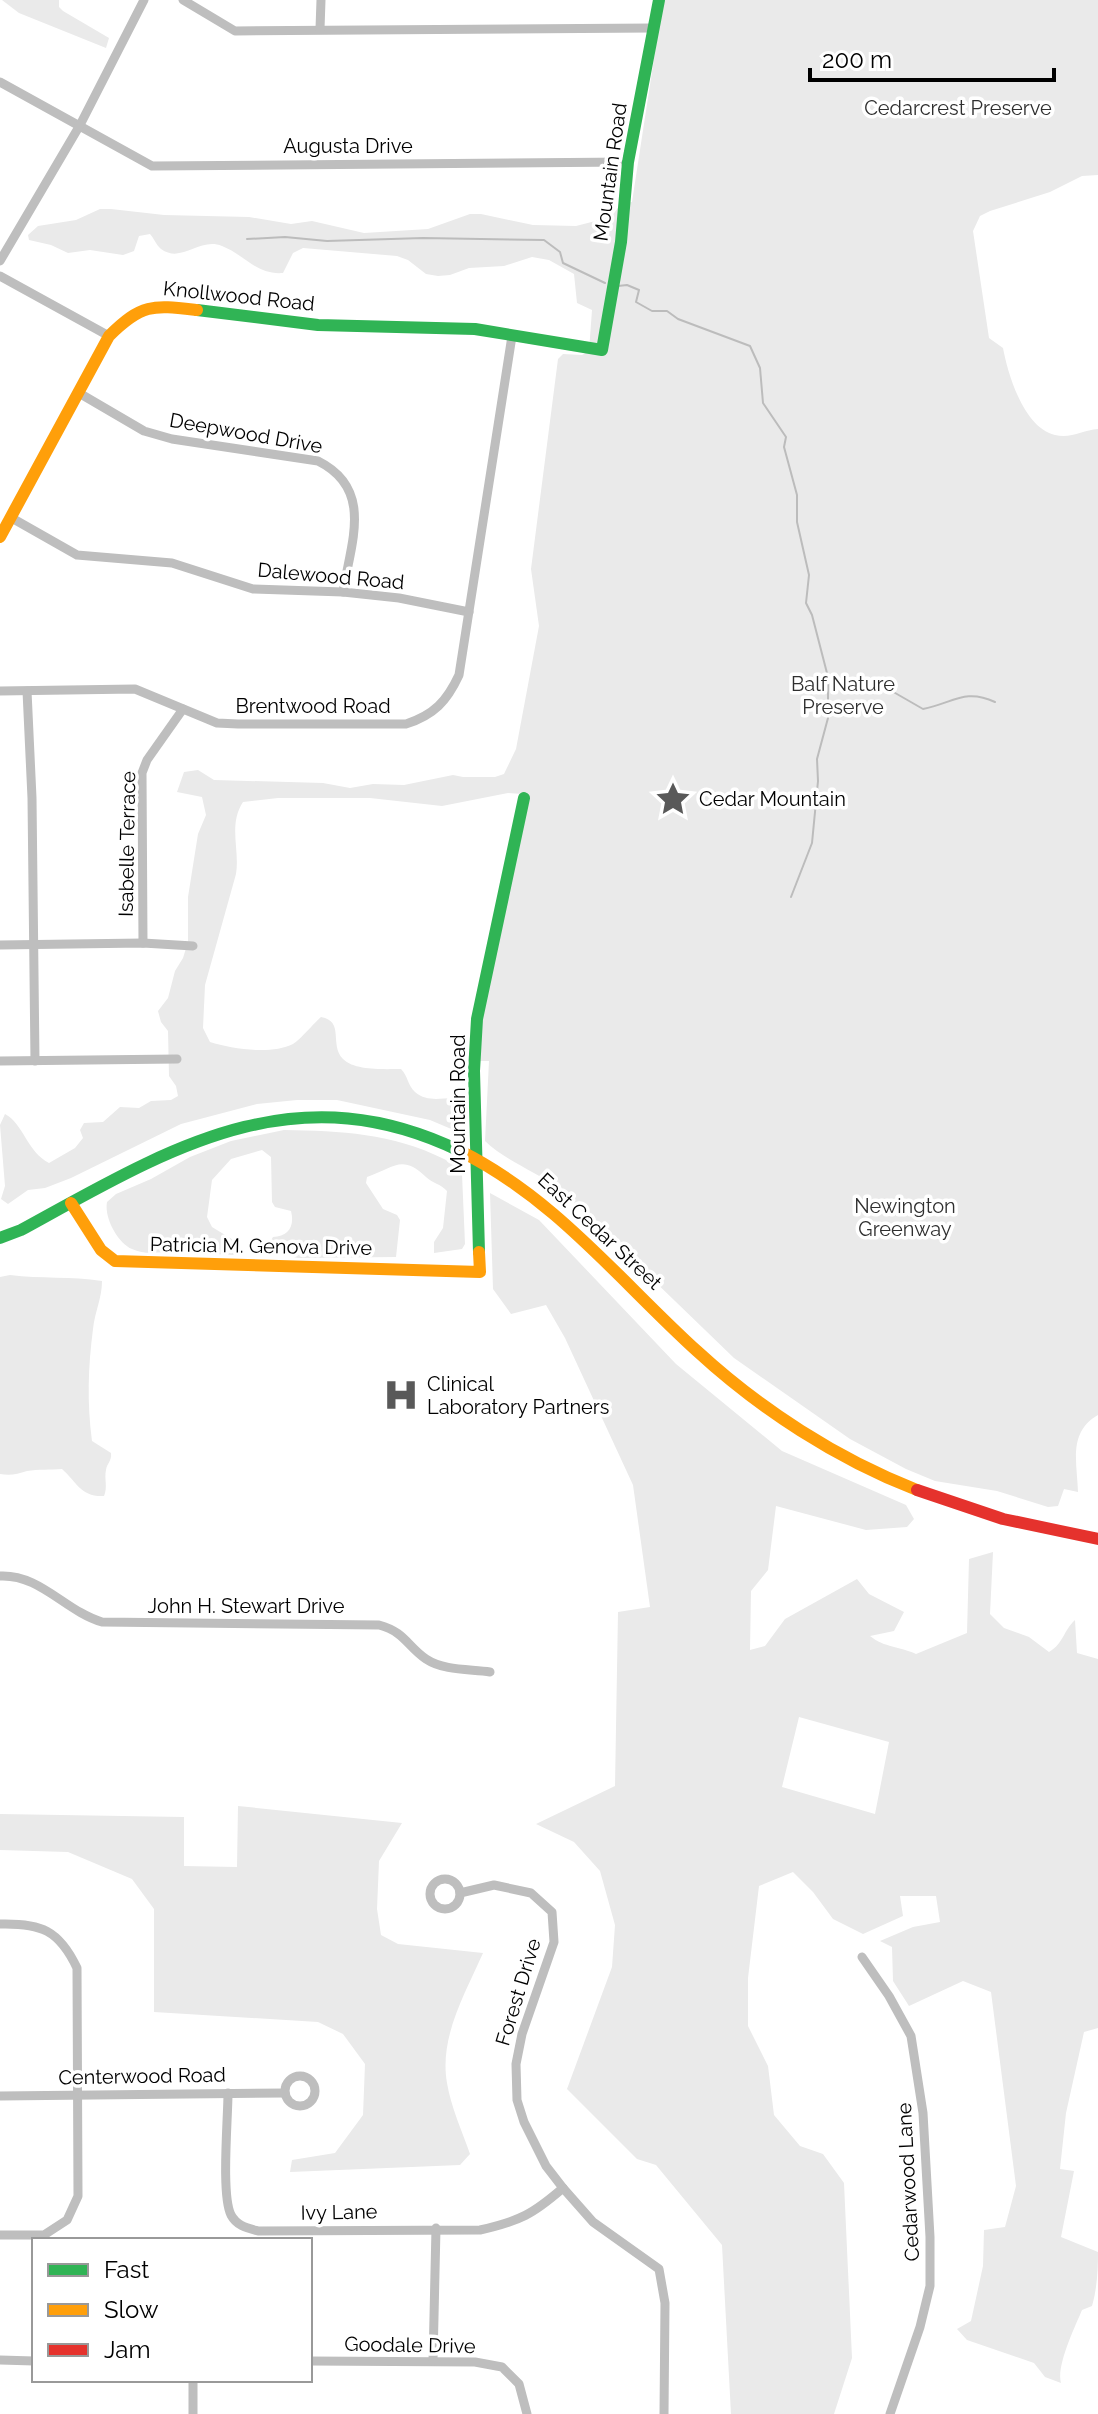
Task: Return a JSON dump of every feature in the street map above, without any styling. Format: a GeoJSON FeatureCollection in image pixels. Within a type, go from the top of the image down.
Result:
{"type":"FeatureCollection","features":[{"type":"Feature","properties":{"kind":"street"},"geometry":{"type":"LineString","coordinates":[[0,261],[80,125],[144,0]]}},
{"type":"Feature","properties":{"kind":"street"},"geometry":{"type":"LineString","coordinates":[[183,0],[235,31],[653,28]]}},
{"type":"Feature","properties":{"kind":"street"},"geometry":{"type":"LineString","coordinates":[[320,29],[321,0]]}},
{"type":"Feature","properties":{"kind":"street","name":"Mountain Road"},"geometry":{"type":"LineString","coordinates":[[602,350],[621,242],[628,162],[659,0]]}},
{"type":"Feature","properties":{"kind":"street","name":"Augusta Drive"},"geometry":{"type":"LineString","coordinates":[[0,82],[152,166],[628,162]]}},
{"type":"Feature","properties":{"kind":"street"},"geometry":{"type":"LineString","coordinates":[[0,276],[109,336]]}},
{"type":"Feature","properties":{"kind":"street","name":"Knollwood Road"},"geometry":{"type":"LineString","coordinates":[[0,537],[109,336],[124,319],[157,305],[318,325],[461,329],[602,350]]}},
{"type":"Feature","properties":{"kind":"street","name":"Brentwood Road"},"geometry":{"type":"LineString","coordinates":[[0,691],[135,689],[217,723],[406,724],[425,718],[451,694],[459,675],[512,336]]}},
{"type":"Feature","properties":{"kind":"street","name":"Deepwood Drive"},"geometry":{"type":"LineString","coordinates":[[79,393],[144,431],[172,439],[318,461],[332,468],[345,480],[356,514],[343,592]]}},
{"type":"Feature","properties":{"kind":"street","name":"Dalewood Road"},"geometry":{"type":"LineString","coordinates":[[10,517],[77,555],[172,563],[253,589],[343,592],[399,598],[469,612]]}},
{"type":"Feature","properties":{"kind":"street"},"geometry":{"type":"LineString","coordinates":[[27,691],[32,798],[35,1061]]}},
{"type":"Feature","properties":{"kind":"street","name":"Isabelle Terrace"},"geometry":{"type":"LineString","coordinates":[[143,943],[142,773],[147,760],[183,709]]}},
{"type":"Feature","properties":{"kind":"street","name":"Mountain Road"},"geometry":{"type":"LineString","coordinates":[[480,1272],[474,1071],[477,1019],[524,798]]}},
{"type":"Feature","properties":{"kind":"street"},"geometry":{"type":"LineString","coordinates":[[0,945],[143,943],[193,946]]}},
{"type":"Feature","properties":{"kind":"street"},"geometry":{"type":"LineString","coordinates":[[0,1061],[177,1059]]}},
{"type":"Feature","properties":{"kind":"street","name":"East Cedar Street"},"geometry":{"type":"LineString","coordinates":[[0,1238],[198,1138],[267,1121],[313,1118],[361,1121],[413,1132],[459,1149],[496,1168],[545,1203],[719,1371],[763,1405],[822,1443],[872,1470],[949,1503],[1016,1523],[1098,1539]]}},
{"type":"Feature","properties":{"kind":"street","name":"Patricia M. Genova Drive"},"geometry":{"type":"LineString","coordinates":[[71,1203],[101,1250],[115,1261],[480,1272]]}},
{"type":"Feature","properties":{"kind":"street","name":"John H. Stewart Drive"},"geometry":{"type":"LineString","coordinates":[[0,1576],[25,1578],[86,1617],[102,1622],[370,1624],[393,1629],[437,1665],[490,1672]]}},
{"type":"Feature","properties":{"kind":"street","name":"Forest Drive"},"geometry":{"type":"LineString","coordinates":[[460,1893],[494,1885],[531,1893],[552,1912],[554,1942],[522,2034],[516,2064],[517,2100],[524,2122],[546,2166],[563,2188],[593,2222],[659,2269],[665,2303],[664,2414]]}},
{"type":"Feature","properties":{"kind":"street"},"geometry":{"type":"LineString","coordinates":[[0,1924],[41,1927],[57,1937],[70,1952],[77,1968],[79,2095],[78,2196],[67,2220],[44,2235],[0,2235]]}},
{"type":"Feature","properties":{"kind":"street","name":"Cedarwood Lane"},"geometry":{"type":"LineString","coordinates":[[862,1957],[911,2036],[923,2113],[930,2286],[920,2327],[890,2414]]}},
{"type":"Feature","properties":{"kind":"street","name":"Ivy Lane"},"geometry":{"type":"LineString","coordinates":[[228,2093],[227,2196],[231,2215],[242,2227],[258,2231],[480,2230],[513,2223],[536,2211],[563,2188]]}},
{"type":"Feature","properties":{"kind":"street","name":"Centerwood Road"},"geometry":{"type":"LineString","coordinates":[[0,2096],[285,2093]]}},
{"type":"Feature","properties":{"kind":"street"},"geometry":{"type":"LineString","coordinates":[[433,2361],[436,2228]]}},
{"type":"Feature","properties":{"kind":"street"},"geometry":{"type":"LineString","coordinates":[[0,2360],[32,2361]]}},
{"type":"Feature","properties":{"kind":"street","name":"Goodale Drive"},"geometry":{"type":"LineString","coordinates":[[312,2361],[475,2362],[502,2367],[519,2384],[527,2414]]}},
{"type":"Feature","properties":{"kind":"street"},"geometry":{"type":"LineString","coordinates":[[193,2382],[193,2414]]}},
{"type":"Feature","properties":{"kind":"green space"},"geometry":{"type":"Polygon","coordinates":[[[2,0],[59,0],[63,11],[109,38],[106,48],[19,13],[2,0]]]}},
{"type":"Feature","properties":{"kind":"green space"},"geometry":{"type":"Polygon","coordinates":[[[663,0],[1098,0],[1098,175],[1082,176],[1050,192],[990,211],[980,216],[973,231],[989,338],[1003,348],[1013,386],[1026,412],[1044,430],[1055,435],[1066,436],[1098,429],[1098,1415],[1088,1422],[1078,1439],[1078,1492],[1064,1489],[1058,1506],[1048,1507],[997,1491],[935,1481],[850,1439],[734,1358],[558,1188],[485,1141],[489,1061],[479,1061],[480,1021],[522,794],[508,793],[442,806],[370,798],[278,798],[243,802],[235,828],[236,874],[205,985],[203,1028],[210,1042],[241,1049],[274,1049],[293,1044],[321,1017],[328,1019],[335,1028],[339,1053],[348,1063],[370,1068],[401,1069],[420,1096],[460,1099],[462,1130],[337,1100],[257,1104],[181,1124],[71,1178],[45,1188],[28,1190],[8,1204],[1,1199],[5,1186],[0,1125],[5,1114],[16,1124],[35,1152],[49,1163],[75,1148],[83,1138],[80,1130],[84,1123],[103,1122],[120,1107],[139,1108],[151,1101],[171,1100],[178,1096],[169,1076],[168,1031],[158,1011],[168,998],[175,971],[188,942],[188,897],[198,834],[206,815],[202,797],[177,792],[184,772],[198,770],[214,780],[323,783],[350,788],[373,784],[404,785],[453,775],[495,777],[504,774],[516,749],[539,626],[531,569],[558,359],[563,354],[582,355],[589,351],[592,310],[577,303],[574,274],[549,260],[532,257],[504,266],[469,268],[438,276],[426,274],[408,260],[397,256],[303,248],[293,253],[283,273],[274,273],[258,268],[214,244],[169,253],[159,247],[150,234],[139,236],[134,251],[123,255],[90,250],[68,253],[29,240],[28,235],[38,226],[76,220],[100,209],[164,215],[249,217],[291,224],[312,221],[364,233],[428,229],[470,214],[533,225],[576,226],[611,217],[621,204],[632,202],[663,0]]]}},
{"type":"Feature","properties":{"kind":"green space"},"geometry":{"type":"Polygon","coordinates":[[[284,1130],[346,1133],[386,1139],[425,1150],[455,1165],[462,1174],[465,1244],[462,1249],[434,1253],[434,1242],[443,1228],[447,1191],[404,1164],[367,1177],[366,1183],[383,1209],[397,1215],[400,1220],[396,1257],[298,1258],[270,1252],[273,1237],[289,1230],[292,1217],[291,1211],[275,1207],[272,1202],[271,1157],[262,1150],[231,1159],[212,1180],[207,1217],[212,1227],[235,1241],[237,1251],[234,1255],[137,1251],[127,1246],[113,1229],[107,1202],[116,1194],[190,1157],[231,1141],[284,1130]]]}},
{"type":"Feature","properties":{"kind":"green space"},"geometry":{"type":"Polygon","coordinates":[[[490,1193],[539,1220],[676,1364],[782,1451],[906,1505],[914,1519],[907,1527],[866,1530],[776,1506],[768,1570],[751,1591],[750,1650],[765,1646],[785,1619],[857,1579],[869,1594],[904,1612],[894,1631],[870,1636],[881,1643],[916,1654],[967,1633],[969,1559],[993,1552],[990,1614],[1004,1628],[1029,1637],[1049,1652],[1058,1645],[1075,1620],[1077,1653],[1098,1659],[1098,2028],[1084,2032],[1066,2113],[1060,2169],[1074,2171],[1061,2237],[1098,2252],[1097,2273],[1092,2306],[1082,2310],[1067,2346],[1061,2367],[1061,2383],[1045,2377],[1034,2363],[967,2340],[957,2329],[971,2321],[983,2266],[984,2230],[1005,2227],[1016,2186],[991,1992],[963,1981],[909,2006],[893,1981],[892,1947],[880,1941],[913,1927],[940,1922],[936,1896],[900,1896],[903,1916],[863,1934],[833,1919],[793,1872],[759,1886],[748,1978],[748,2026],[768,2066],[774,2115],[800,2146],[823,2154],[844,2183],[852,2358],[834,2414],[731,2414],[722,2245],[656,2165],[637,2159],[567,2089],[612,1967],[615,1925],[600,1871],[574,1842],[536,1824],[615,1786],[618,1612],[650,1607],[633,1485],[565,1338],[546,1305],[511,1314],[493,1289],[490,1193]],[[799,1717],[782,1787],[875,1814],[889,1742],[799,1717]]]}},
{"type":"Feature","properties":{"kind":"green space"},"geometry":{"type":"Polygon","coordinates":[[[0,1277],[102,1281],[91,1343],[89,1399],[92,1441],[111,1453],[104,1496],[84,1491],[62,1469],[0,1474],[0,1277]]]}},
{"type":"Feature","properties":{"kind":"green space"},"geometry":{"type":"Polygon","coordinates":[[[238,1806],[402,1823],[379,1861],[377,1909],[381,1935],[398,1944],[483,1953],[455,2016],[447,2049],[447,2083],[470,2154],[460,2165],[290,2172],[292,2160],[335,2153],[363,2115],[365,2064],[343,2034],[318,2022],[154,2012],[154,1909],[132,1879],[68,1852],[0,1850],[0,1814],[184,1817],[184,1866],[237,1867],[238,1806]]]}},
{"type":"Feature","properties":{"kind":"waterway"},"geometry":{"type":"LineString","coordinates":[[247,239],[544,240],[560,252],[563,263],[605,283]]}},
{"type":"Feature","properties":{"kind":"waterway"},"geometry":{"type":"LineString","coordinates":[[618,286],[627,285],[639,290],[636,302],[652,311],[667,311],[678,319],[750,346],[760,368],[763,403],[786,437],[784,447],[797,495],[797,522],[809,575],[806,603],[828,677],[828,718],[817,759],[812,843],[791,897]]}},
{"type":"Feature","properties":{"kind":"waterway"},"geometry":{"type":"LineString","coordinates":[[828,677],[864,686],[883,686],[923,709],[967,696],[995,702]]}},
{"type":"Feature","properties":{"kind":"traffic: fast"},"geometry":{"type":"LineString","coordinates":[[197,310],[318,325],[475,329],[602,350],[621,242],[628,162],[659,0]]}},
{"type":"Feature","properties":{"kind":"traffic: fast"},"geometry":{"type":"LineString","coordinates":[[479,1252],[474,1071],[477,1019],[524,798]]}},
{"type":"Feature","properties":{"kind":"traffic: fast"},"geometry":{"type":"LineString","coordinates":[[0,1238],[180,1148],[233,1130],[286,1119],[341,1118],[399,1128],[460,1151]]}},
{"type":"Feature","properties":{"kind":"traffic: slow"},"geometry":{"type":"LineString","coordinates":[[0,537],[109,336],[130,317],[149,309],[169,307],[197,310]]}},
{"type":"Feature","properties":{"kind":"traffic: slow"},"geometry":{"type":"LineString","coordinates":[[460,1151],[494,1170],[556,1216],[697,1351],[747,1393],[829,1448],[917,1490]]}},
{"type":"Feature","properties":{"kind":"traffic: slow"},"geometry":{"type":"LineString","coordinates":[[71,1203],[101,1250],[115,1261],[480,1272],[479,1252]]}},
{"type":"Feature","properties":{"kind":"traffic: jam"},"geometry":{"type":"LineString","coordinates":[[917,1490],[1003,1519],[1098,1539]]}},
{"type":"Feature","properties":{"kind":"place","name":"Cedar Mountain"},"geometry":{"type":"Point","coordinates":[673,799]}},
{"type":"Feature","properties":{"kind":"place","name":"Clinical Laboratory Partners"},"geometry":{"type":"Point","coordinates":[401,1395]}},
{"type":"Feature","properties":{"kind":"park label","name":"Cedarcrest Preserve"},"geometry":{"type":"Point","coordinates":[958,108]}},
{"type":"Feature","properties":{"kind":"park label","name":"Balf Nature Preserve"},"geometry":{"type":"Point","coordinates":[843,696]}},
{"type":"Feature","properties":{"kind":"park label","name":"Newington Greenway"},"geometry":{"type":"Point","coordinates":[905,1218]}}]}
